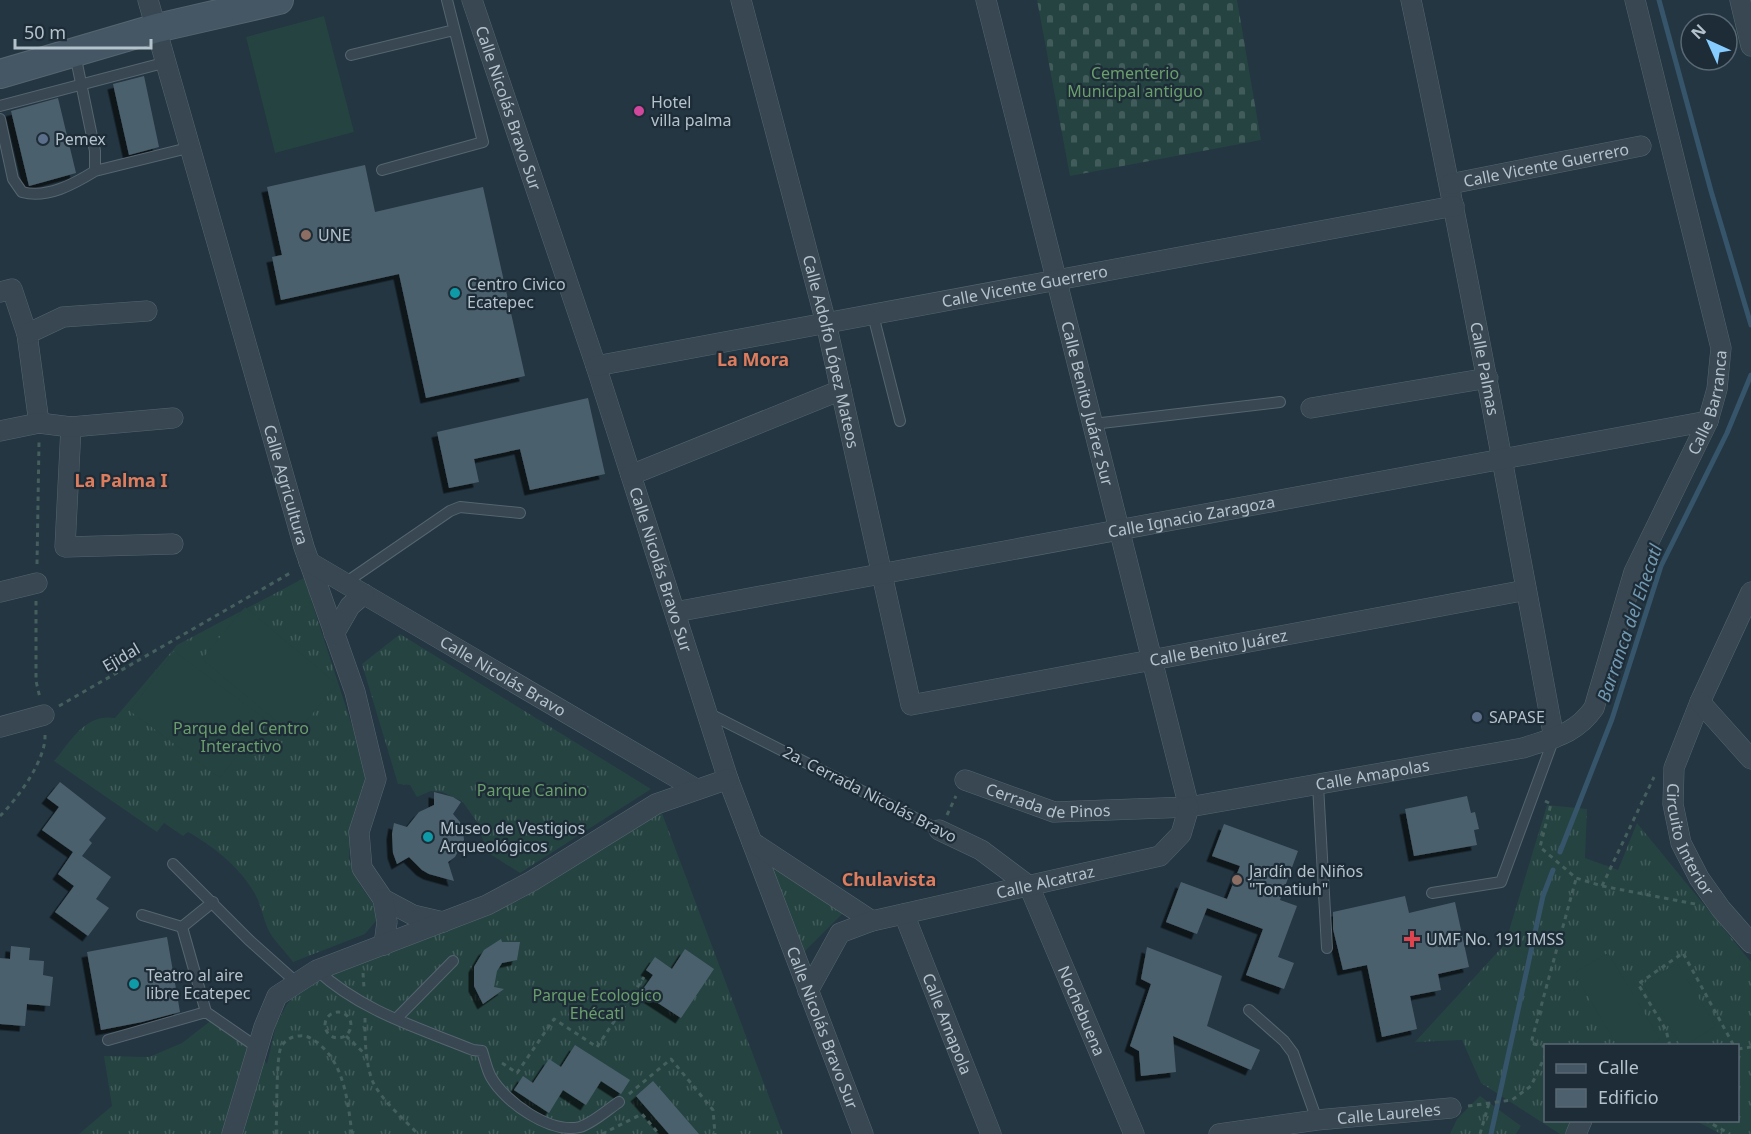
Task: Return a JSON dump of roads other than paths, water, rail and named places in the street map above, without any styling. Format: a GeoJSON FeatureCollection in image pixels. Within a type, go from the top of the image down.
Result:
{"type":"FeatureCollection","features":[{"type":"Feature","properties":{"kind":"main road"},"geometry":{"type":"LineString","coordinates":[[0,74],[157,28],[279,0]]}},
{"type":"Feature","properties":{"kind":"street","name":"Calle Agricultura"},"geometry":{"type":"LineString","coordinates":[[148,0],[168,62],[309,562],[355,692],[376,779],[359,832],[362,868],[383,899],[413,915],[443,922]]}},
{"type":"Feature","properties":{"kind":"street","name":"Calle Nicolás Bravo Sur"},"geometry":{"type":"LineString","coordinates":[[472,0],[596,366],[728,779],[863,1134]]}},
{"type":"Feature","properties":{"kind":"street","name":"Calle Adolfo López Mateos"},"geometry":{"type":"LineString","coordinates":[[741,0],[826,323],[911,705]]}},
{"type":"Feature","properties":{"kind":"street","name":"Calle Benito Juárez Sur"},"geometry":{"type":"LineString","coordinates":[[986,0],[1189,807]]}},
{"type":"Feature","properties":{"kind":"street","name":"Calle Palmas"},"geometry":{"type":"LineString","coordinates":[[1411,0],[1488,378],[1554,738]]}},
{"type":"Feature","properties":{"kind":"street","name":"Calle Barranca"},"geometry":{"type":"LineString","coordinates":[[1554,738],[1570,732],[1584,721],[1594,708],[1634,572],[1708,422],[1717,389],[1721,348],[1635,0]]}},
{"type":"Feature","properties":{"kind":"street"},"geometry":{"type":"LineString","coordinates":[[1740,0],[1751,46]]}},
{"type":"Feature","properties":{"kind":"street","name":"Calle Vicente Guerrero"},"geometry":{"type":"LineString","coordinates":[[1450,184],[1641,146]]}},
{"type":"Feature","properties":{"kind":"street","name":"Calle Vicente Guerrero"},"geometry":{"type":"LineString","coordinates":[[596,366],[1454,206]]}},
{"type":"Feature","properties":{"kind":"street"},"geometry":{"type":"LineString","coordinates":[[0,292],[12,289],[27,334],[39,423]]}},
{"type":"Feature","properties":{"kind":"street"},"geometry":{"type":"LineString","coordinates":[[27,334],[63,317],[147,312]]}},
{"type":"Feature","properties":{"kind":"street"},"geometry":{"type":"LineString","coordinates":[[1311,408],[1488,378]]}},
{"type":"Feature","properties":{"kind":"street"},"geometry":{"type":"LineString","coordinates":[[631,475],[841,390]]}},
{"type":"Feature","properties":{"kind":"street"},"geometry":{"type":"LineString","coordinates":[[0,431],[39,423],[71,427],[173,418]]}},
{"type":"Feature","properties":{"kind":"street","name":"Calle Ignacio Zaragoza"},"geometry":{"type":"LineString","coordinates":[[675,612],[1708,422]]}},
{"type":"Feature","properties":{"kind":"street"},"geometry":{"type":"LineString","coordinates":[[71,427],[64,547],[173,544]]}},
{"type":"Feature","properties":{"kind":"street","name":"Calle Nicolás Bravo"},"geometry":{"type":"LineString","coordinates":[[309,562],[696,789]]}},
{"type":"Feature","properties":{"kind":"street"},"geometry":{"type":"LineString","coordinates":[[0,592],[37,584]]}},
{"type":"Feature","properties":{"kind":"street","name":"Calle Benito Juárez"},"geometry":{"type":"LineString","coordinates":[[911,705],[1526,590]]}},
{"type":"Feature","properties":{"kind":"street","name":"Circuito Interior"},"geometry":{"type":"LineString","coordinates":[[1751,592],[1700,702],[1674,768],[1673,804],[1681,843],[1699,878],[1721,909],[1751,943]]}},
{"type":"Feature","properties":{"kind":"street"},"geometry":{"type":"LineString","coordinates":[[334,634],[350,606],[364,594]]}},
{"type":"Feature","properties":{"kind":"street"},"geometry":{"type":"LineString","coordinates":[[1700,702],[1751,759]]}},
{"type":"Feature","properties":{"kind":"street"},"geometry":{"type":"LineString","coordinates":[[0,727],[44,715]]}},
{"type":"Feature","properties":{"kind":"street","name":"Calle Amapolas"},"geometry":{"type":"LineString","coordinates":[[1189,807],[1522,748],[1554,738]]}},
{"type":"Feature","properties":{"kind":"street"},"geometry":{"type":"LineString","coordinates":[[232,1134],[258,1048],[277,996],[296,982],[317,970],[487,905],[532,881],[656,804],[728,779]]}},
{"type":"Feature","properties":{"kind":"street","name":"Cerrada de Pinos"},"geometry":{"type":"LineString","coordinates":[[965,780],[1054,812],[1189,807]]}},
{"type":"Feature","properties":{"kind":"street","name":"Calle Alcatraz"},"geometry":{"type":"LineString","coordinates":[[808,991],[840,933],[872,921],[1160,856],[1181,834],[1189,807]]}},
{"type":"Feature","properties":{"kind":"street","name":"2a. Cerrada Nicolás Bravo"},"geometry":{"type":"LineString","coordinates":[[939,830],[981,850],[1029,886]]}},
{"type":"Feature","properties":{"kind":"street"},"geometry":{"type":"LineString","coordinates":[[752,842],[872,921]]}},
{"type":"Feature","properties":{"kind":"street","name":"Nochebuena"},"geometry":{"type":"LineString","coordinates":[[1029,886],[1134,1134]]}},
{"type":"Feature","properties":{"kind":"street"},"geometry":{"type":"LineString","coordinates":[[383,899],[387,922],[384,945]]}},
{"type":"Feature","properties":{"kind":"street","name":"Calle Amapola"},"geometry":{"type":"LineString","coordinates":[[904,914],[991,1134]]}},
{"type":"Feature","properties":{"kind":"street","name":"Calle Laureles"},"geometry":{"type":"LineString","coordinates":[[1219,1134],[1317,1127],[1451,1108]]}},
{"type":"Feature","properties":{"kind":"lane"},"geometry":{"type":"LineString","coordinates":[[382,170],[483,142],[447,0]]}},
{"type":"Feature","properties":{"kind":"lane"},"geometry":{"type":"LineString","coordinates":[[351,55],[453,30]]}},
{"type":"Feature","properties":{"kind":"lane"},"geometry":{"type":"LineString","coordinates":[[75,51],[95,151],[95,171]]}},
{"type":"Feature","properties":{"kind":"lane"},"geometry":{"type":"LineString","coordinates":[[0,105],[168,62]]}},
{"type":"Feature","properties":{"kind":"lane"},"geometry":{"type":"LineString","coordinates":[[0,119],[13,179],[22,192],[35,196],[75,183],[95,171],[192,147]]}},
{"type":"Feature","properties":{"kind":"lane"},"geometry":{"type":"LineString","coordinates":[[873,315],[900,420]]}},
{"type":"Feature","properties":{"kind":"lane"},"geometry":{"type":"LineString","coordinates":[[1094,424],[1280,402]]}},
{"type":"Feature","properties":{"kind":"lane"},"geometry":{"type":"LineString","coordinates":[[345,583],[450,511],[460,507],[520,513]]}},
{"type":"Feature","properties":{"kind":"lane","name":"2a. Cerrada Nicolás Bravo"},"geometry":{"type":"LineString","coordinates":[[706,711],[939,830]]}},
{"type":"Feature","properties":{"kind":"lane"},"geometry":{"type":"LineString","coordinates":[[1432,893],[1501,882],[1554,738]]}},
{"type":"Feature","properties":{"kind":"lane"},"geometry":{"type":"LineString","coordinates":[[1318,785],[1327,948]]}},
{"type":"Feature","properties":{"kind":"lane"},"geometry":{"type":"LineString","coordinates":[[173,864],[249,940],[296,982]]}},
{"type":"Feature","properties":{"kind":"lane"},"geometry":{"type":"LineString","coordinates":[[182,927],[213,902]]}},
{"type":"Feature","properties":{"kind":"lane"},"geometry":{"type":"LineString","coordinates":[[142,915],[182,927]]}},
{"type":"Feature","properties":{"kind":"lane"},"geometry":{"type":"LineString","coordinates":[[182,927],[206,1012],[258,1048]]}},
{"type":"Feature","properties":{"kind":"lane"},"geometry":{"type":"LineString","coordinates":[[396,1019],[453,961]]}},
{"type":"Feature","properties":{"kind":"lane"},"geometry":{"type":"LineString","coordinates":[[317,970],[333,985],[365,1005],[473,1050],[482,1051],[491,1077],[507,1097],[542,1123],[561,1129],[580,1127],[619,1102]]}},
{"type":"Feature","properties":{"kind":"lane"},"geometry":{"type":"LineString","coordinates":[[1249,1010],[1284,1041],[1293,1053],[1317,1127]]}},
{"type":"Feature","properties":{"kind":"lane"},"geometry":{"type":"LineString","coordinates":[[108,1041],[206,1012]]}},
{"type":"Feature","properties":{"kind":"waterway","name":"Barranca del Ehecatl"},"geometry":{"type":"LineString","coordinates":[[1659,0],[1711,191],[1751,325]]}},
{"type":"Feature","properties":{"kind":"waterway","name":"Barranca del Ehecatl"},"geometry":{"type":"LineString","coordinates":[[1560,852],[1612,719],[1661,566],[1727,433],[1751,375]]}},
{"type":"Feature","properties":{"kind":"waterway","name":"Barranca del Ehecatl"},"geometry":{"type":"LineString","coordinates":[[1491,1134],[1543,896],[1553,870]]}},
{"type":"Feature","properties":{"kind":"place","name":"Hotel villa palma"},"geometry":{"type":"Point","coordinates":[639,111]}},
{"type":"Feature","properties":{"kind":"place","name":"Pemex"},"geometry":{"type":"Point","coordinates":[43,139]}},
{"type":"Feature","properties":{"kind":"place","name":"UNE"},"geometry":{"type":"Point","coordinates":[306,235]}},
{"type":"Feature","properties":{"kind":"place","name":"Centro Civico Ecatepec"},"geometry":{"type":"Point","coordinates":[455,293]}},
{"type":"Feature","properties":{"kind":"place","name":"SAPASE"},"geometry":{"type":"Point","coordinates":[1477,717]}},
{"type":"Feature","properties":{"kind":"place","name":"Museo de Vestigios Arqueológicos"},"geometry":{"type":"Point","coordinates":[428,837]}},
{"type":"Feature","properties":{"kind":"place","name":"Jardín de Niños \"Tonatiuh\""},"geometry":{"type":"Point","coordinates":[1237,880]}},
{"type":"Feature","properties":{"kind":"place","name":"UMF No. 191 IMSS"},"geometry":{"type":"Point","coordinates":[1412,939]}},
{"type":"Feature","properties":{"kind":"place","name":"Teatro al aire libre Ecatepec"},"geometry":{"type":"Point","coordinates":[134,984]}},
{"type":"Feature","properties":{"kind":"district","name":"La Mora"},"geometry":{"type":"Point","coordinates":[753,359]}},
{"type":"Feature","properties":{"kind":"district","name":"La Palma I"},"geometry":{"type":"Point","coordinates":[121,480]}},
{"type":"Feature","properties":{"kind":"district","name":"Chulavista"},"geometry":{"type":"Point","coordinates":[889,879]}},
{"type":"Feature","properties":{"kind":"park label","name":"Cementerio Municipal antiguo"},"geometry":{"type":"Point","coordinates":[1135,82]}},
{"type":"Feature","properties":{"kind":"park label","name":"Parque del Centro Interactivo"},"geometry":{"type":"Point","coordinates":[241,737]}},
{"type":"Feature","properties":{"kind":"park label","name":"Parque Canino"},"geometry":{"type":"Point","coordinates":[532,790]}},
{"type":"Feature","properties":{"kind":"park label","name":"Parque Ecologico Ehécatl"},"geometry":{"type":"Point","coordinates":[597,1004]}}]}
